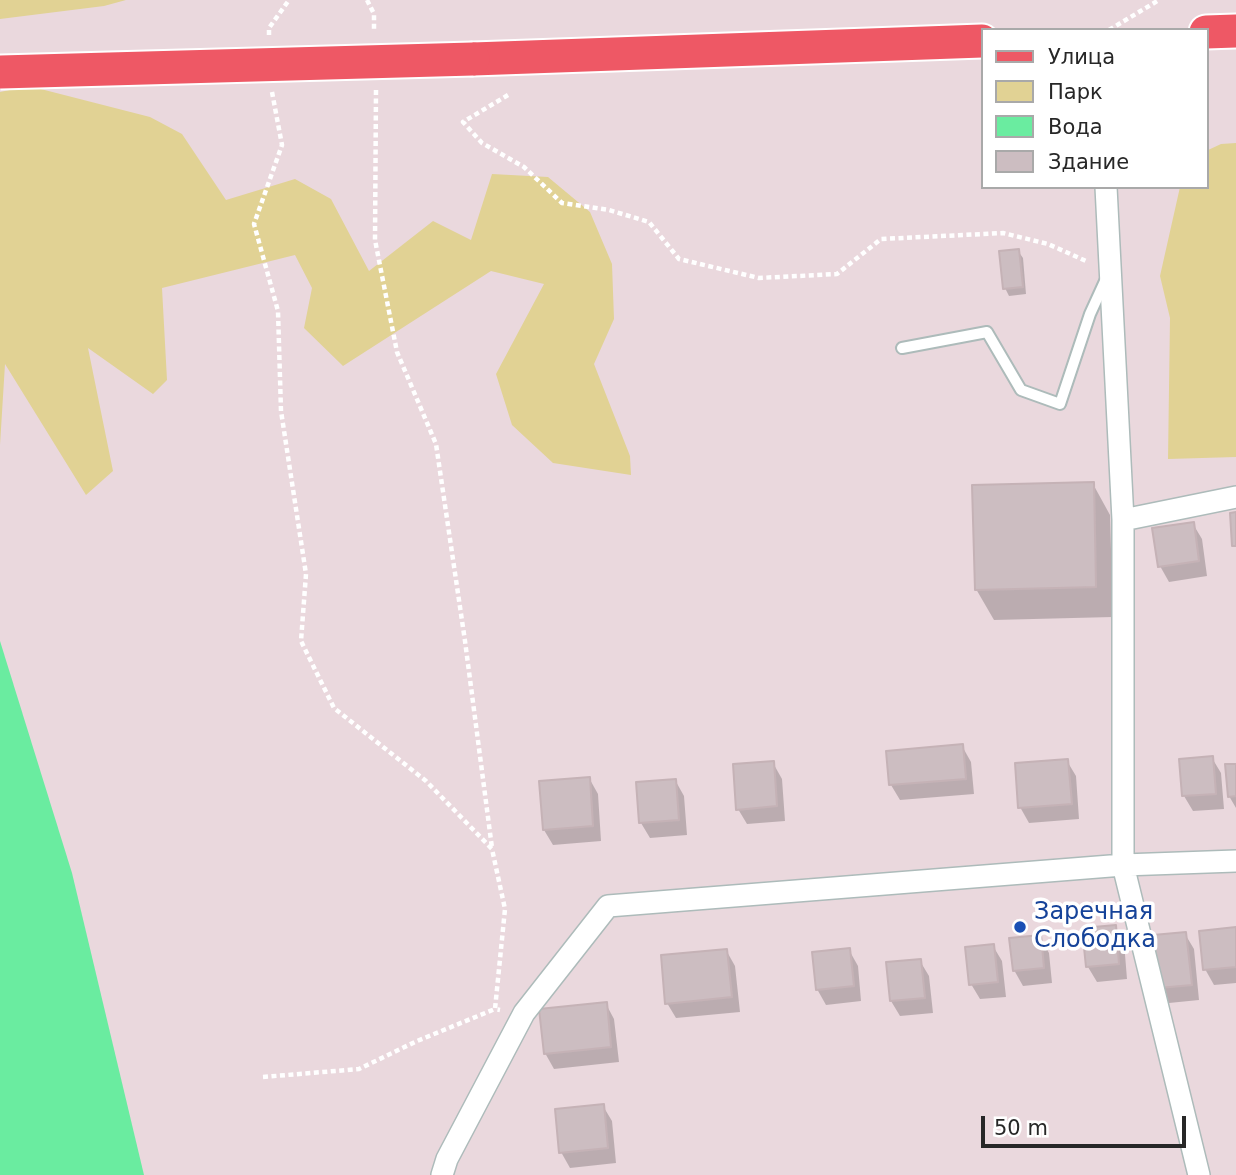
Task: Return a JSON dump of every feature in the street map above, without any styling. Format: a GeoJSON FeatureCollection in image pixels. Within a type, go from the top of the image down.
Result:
{"type":"FeatureCollection","features":[{"type":"Feature","properties":{"kind":"main road"},"geometry":{"type":"LineString","coordinates":[[1208,32],[1236,31]]}},
{"type":"Feature","properties":{"kind":"main road"},"geometry":{"type":"LineString","coordinates":[[0,72],[981,41]]}},
{"type":"Feature","properties":{"kind":"street"},"geometry":{"type":"LineString","coordinates":[[1106,189],[1124,520],[1123,865],[1199,1175]]}},
{"type":"Feature","properties":{"kind":"street"},"geometry":{"type":"LineString","coordinates":[[1124,520],[1236,497]]}},
{"type":"Feature","properties":{"kind":"street"},"geometry":{"type":"LineString","coordinates":[[442,1175],[447,1158],[524,1013],[608,906],[1123,865],[1236,861]]}},
{"type":"Feature","properties":{"kind":"lane"},"geometry":{"type":"LineString","coordinates":[[902,348],[988,332],[1021,390],[1060,404],[1090,314],[1110,271]]}},
{"type":"Feature","properties":{"kind":"path"},"geometry":{"type":"LineString","coordinates":[[269,40],[269,28],[289,0]]}},
{"type":"Feature","properties":{"kind":"path"},"geometry":{"type":"LineString","coordinates":[[367,0],[374,14],[374,42]]}},
{"type":"Feature","properties":{"kind":"path"},"geometry":{"type":"LineString","coordinates":[[1112,28],[1159,0]]}},
{"type":"Feature","properties":{"kind":"path"},"geometry":{"type":"LineString","coordinates":[[376,83],[374,240],[397,352],[436,444],[492,849],[505,909],[495,1009]]}},
{"type":"Feature","properties":{"kind":"path"},"geometry":{"type":"LineString","coordinates":[[272,90],[282,145],[254,224],[278,311],[281,411],[306,574],[301,641],[334,708],[426,781],[492,849]]}},
{"type":"Feature","properties":{"kind":"path"},"geometry":{"type":"LineString","coordinates":[[508,95],[463,122],[482,143],[524,167],[562,203],[609,210],[649,222],[679,259],[759,278],[837,274],[881,239],[1003,233],[1048,244],[1110,271]]}},
{"type":"Feature","properties":{"kind":"path"},"geometry":{"type":"LineString","coordinates":[[263,1077],[359,1069],[495,1009],[524,1013]]}},
{"type":"Feature","properties":{"kind":"green space"},"geometry":{"type":"Polygon","coordinates":[[[0,0],[126,0],[104,6],[0,19],[0,0]]]}},
{"type":"Feature","properties":{"kind":"green space"},"geometry":{"type":"Polygon","coordinates":[[[29,86],[150,117],[182,134],[226,200],[295,179],[331,199],[369,271],[433,221],[471,240],[492,174],[548,177],[590,212],[612,264],[614,319],[594,364],[630,456],[631,475],[553,463],[512,425],[496,374],[544,284],[491,271],[343,366],[304,328],[312,288],[295,255],[162,288],[167,380],[153,394],[88,348],[113,471],[86,495],[5,364],[0,445],[0,92],[29,86]]]}},
{"type":"Feature","properties":{"kind":"green space"},"geometry":{"type":"Polygon","coordinates":[[[1236,143],[1236,457],[1168,459],[1170,318],[1160,276],[1180,189],[1208,189],[1208,150],[1221,144],[1236,143]]]}},
{"type":"Feature","properties":{"kind":"water"},"geometry":{"type":"Polygon","coordinates":[[[0,641],[72,873],[144,1175],[0,1175],[0,641]]]}},
{"type":"Feature","properties":{"kind":"building"},"geometry":{"type":"Polygon","coordinates":[[[1019,249],[1023,287],[1003,289],[999,251],[1019,249]]]}},
{"type":"Feature","properties":{"kind":"building"},"geometry":{"type":"Polygon","coordinates":[[[1094,482],[1096,587],[975,590],[972,485],[1094,482]]]}},
{"type":"Feature","properties":{"kind":"building"},"geometry":{"type":"Polygon","coordinates":[[[1236,512],[1236,546],[1232,546],[1230,513],[1236,512]]]}},
{"type":"Feature","properties":{"kind":"building"},"geometry":{"type":"Polygon","coordinates":[[[1194,522],[1199,561],[1158,567],[1152,528],[1194,522]]]}},
{"type":"Feature","properties":{"kind":"building"},"geometry":{"type":"Polygon","coordinates":[[[963,744],[966,779],[889,785],[886,751],[963,744]]]}},
{"type":"Feature","properties":{"kind":"building"},"geometry":{"type":"Polygon","coordinates":[[[1213,756],[1216,794],[1182,796],[1179,759],[1213,756]]]}},
{"type":"Feature","properties":{"kind":"building"},"geometry":{"type":"Polygon","coordinates":[[[1068,759],[1072,804],[1018,808],[1015,763],[1068,759]]]}},
{"type":"Feature","properties":{"kind":"building"},"geometry":{"type":"Polygon","coordinates":[[[774,761],[777,806],[736,810],[733,764],[774,761]]]}},
{"type":"Feature","properties":{"kind":"building"},"geometry":{"type":"Polygon","coordinates":[[[1225,764],[1236,764],[1236,796],[1228,797],[1225,764]]]}},
{"type":"Feature","properties":{"kind":"building"},"geometry":{"type":"Polygon","coordinates":[[[590,777],[593,826],[543,830],[539,781],[590,777]]]}},
{"type":"Feature","properties":{"kind":"building"},"geometry":{"type":"Polygon","coordinates":[[[676,779],[679,820],[639,823],[636,782],[676,779]]]}},
{"type":"Feature","properties":{"kind":"building"},"geometry":{"type":"Polygon","coordinates":[[[1116,925],[1119,964],[1086,967],[1082,928],[1116,925]]]}},
{"type":"Feature","properties":{"kind":"building"},"geometry":{"type":"Polygon","coordinates":[[[1236,927],[1236,967],[1203,970],[1199,931],[1236,927]]]}},
{"type":"Feature","properties":{"kind":"building"},"geometry":{"type":"Polygon","coordinates":[[[1186,932],[1192,985],[1158,988],[1153,935],[1186,932]]]}},
{"type":"Feature","properties":{"kind":"building"},"geometry":{"type":"Polygon","coordinates":[[[1041,935],[1044,968],[1013,971],[1009,938],[1041,935]]]}},
{"type":"Feature","properties":{"kind":"building"},"geometry":{"type":"Polygon","coordinates":[[[994,944],[998,982],[969,985],[965,947],[994,944]]]}},
{"type":"Feature","properties":{"kind":"building"},"geometry":{"type":"Polygon","coordinates":[[[850,948],[854,986],[816,990],[812,952],[850,948]]]}},
{"type":"Feature","properties":{"kind":"building"},"geometry":{"type":"Polygon","coordinates":[[[727,949],[732,997],[665,1004],[661,955],[727,949]]]}},
{"type":"Feature","properties":{"kind":"building"},"geometry":{"type":"Polygon","coordinates":[[[921,959],[925,998],[890,1001],[886,962],[921,959]]]}},
{"type":"Feature","properties":{"kind":"building"},"geometry":{"type":"Polygon","coordinates":[[[607,1002],[611,1047],[544,1054],[539,1009],[607,1002]]]}},
{"type":"Feature","properties":{"kind":"building"},"geometry":{"type":"Polygon","coordinates":[[[604,1104],[608,1148],[559,1153],[555,1109],[604,1104]]]}},
{"type":"Feature","properties":{"kind":"place","name":"Заречная Слободка"},"geometry":{"type":"Point","coordinates":[1020,927]}}]}
